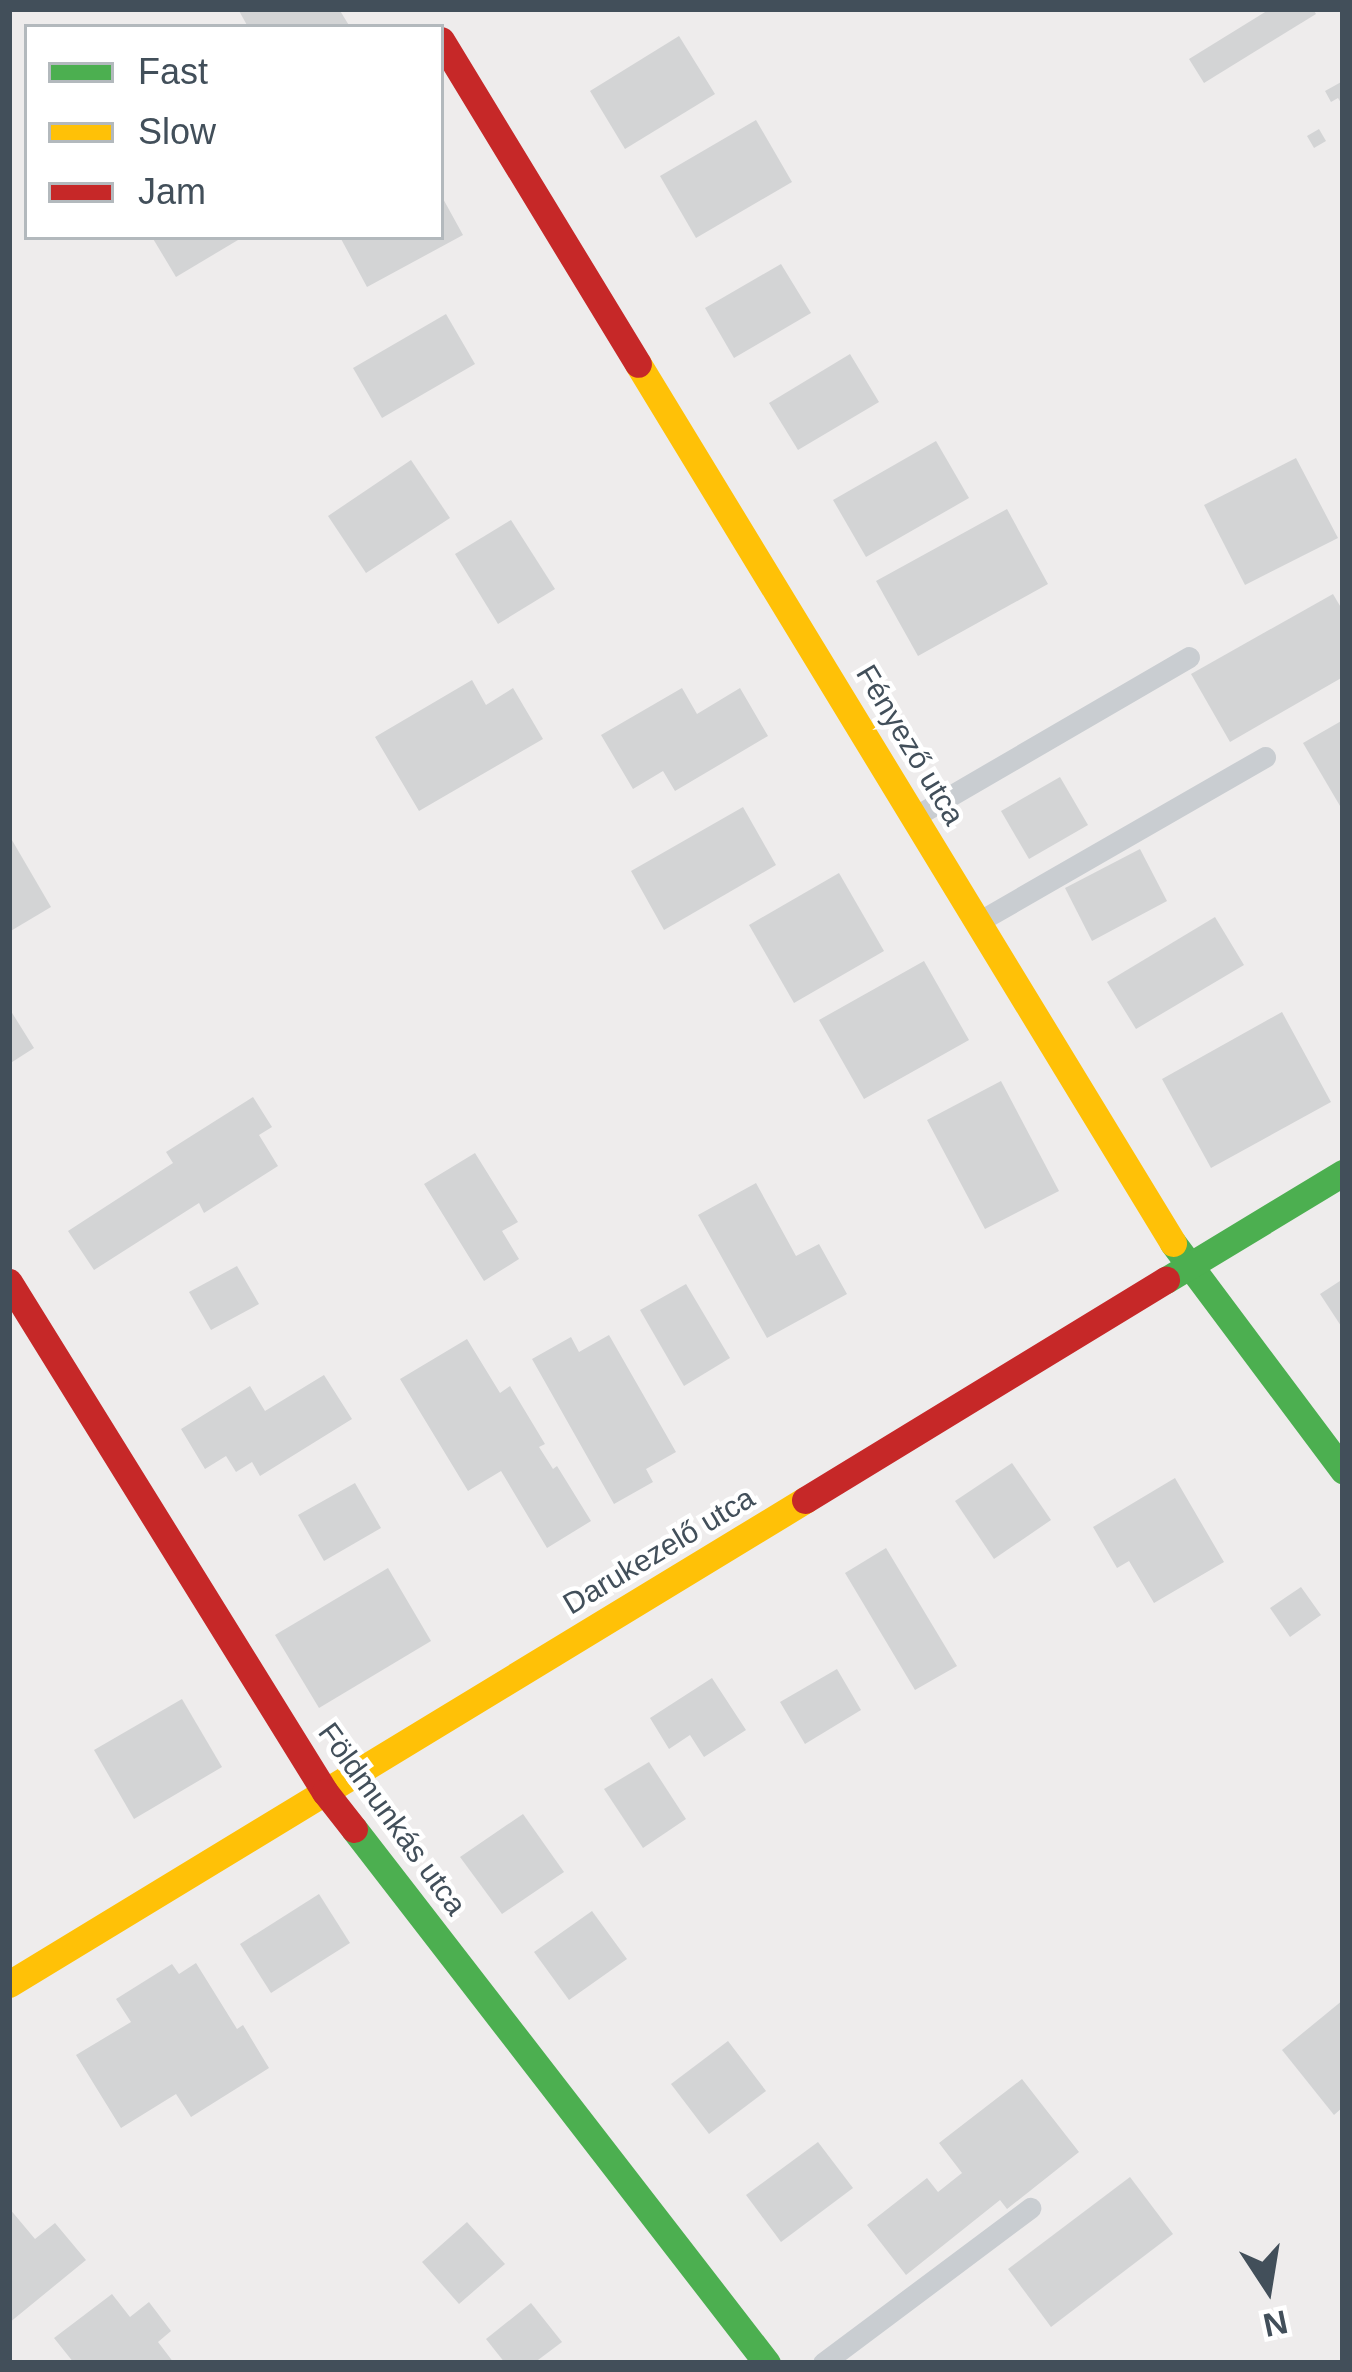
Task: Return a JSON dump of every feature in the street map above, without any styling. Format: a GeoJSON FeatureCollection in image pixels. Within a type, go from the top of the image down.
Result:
{"type":"FeatureCollection","features":[{"type":"Feature","properties":{"kind":"street","name":"Fényező utca"},"geometry":{"type":"LineString","coordinates":[[444,45],[1189,1269],[1343,1470]]}},
{"type":"Feature","properties":{"kind":"street","name":"Darukezelő utca"},"geometry":{"type":"LineString","coordinates":[[9,1984],[1343,1173]]}},
{"type":"Feature","properties":{"kind":"street","name":"Földmunkás utca"},"geometry":{"type":"LineString","coordinates":[[9,1282],[325,1792],[767,2363]]}},
{"type":"Feature","properties":{"kind":"lane"},"geometry":{"type":"LineString","coordinates":[[915,816],[1189,657]]}},
{"type":"Feature","properties":{"kind":"lane"},"geometry":{"type":"LineString","coordinates":[[979,922],[1265,757]]}},
{"type":"Feature","properties":{"kind":"lane"},"geometry":{"type":"LineString","coordinates":[[823,2363],[1030,2208]]}},
{"type":"Feature","properties":{"kind":"building"},"geometry":{"type":"Polygon","coordinates":[[[238,9],[339,9],[348,24],[246,24],[238,9]]]}},
{"type":"Feature","properties":{"kind":"building"},"geometry":{"type":"Polygon","coordinates":[[[1270,9],[1313,9],[1316,14],[1204,83],[1189,59],[1270,9]]]}},
{"type":"Feature","properties":{"kind":"building"},"geometry":{"type":"Polygon","coordinates":[[[679,36],[715,94],[625,149],[590,91],[679,36]]]}},
{"type":"Feature","properties":{"kind":"building"},"geometry":{"type":"Polygon","coordinates":[[[1343,81],[1343,106],[1338,98],[1331,102],[1325,91],[1343,81]]]}},
{"type":"Feature","properties":{"kind":"building"},"geometry":{"type":"Polygon","coordinates":[[[756,120],[792,182],[696,238],[660,176],[756,120]]]}},
{"type":"Feature","properties":{"kind":"building"},"geometry":{"type":"Polygon","coordinates":[[[1319,129],[1326,141],[1314,148],[1307,136],[1319,129]]]}},
{"type":"Feature","properties":{"kind":"building"},"geometry":{"type":"Polygon","coordinates":[[[444,200],[463,235],[367,287],[342,240],[444,240],[444,200]]]}},
{"type":"Feature","properties":{"kind":"building"},"geometry":{"type":"Polygon","coordinates":[[[154,240],[238,240],[176,277],[154,240]]]}},
{"type":"Feature","properties":{"kind":"building"},"geometry":{"type":"Polygon","coordinates":[[[781,264],[811,313],[734,358],[705,308],[781,264]]]}},
{"type":"Feature","properties":{"kind":"building"},"geometry":{"type":"Polygon","coordinates":[[[446,314],[475,364],[382,418],[353,368],[446,314]]]}},
{"type":"Feature","properties":{"kind":"building"},"geometry":{"type":"Polygon","coordinates":[[[850,354],[879,402],[798,450],[769,403],[850,354]]]}},
{"type":"Feature","properties":{"kind":"building"},"geometry":{"type":"Polygon","coordinates":[[[936,441],[969,498],[866,557],[833,500],[936,441]]]}},
{"type":"Feature","properties":{"kind":"building"},"geometry":{"type":"Polygon","coordinates":[[[1296,458],[1338,538],[1245,585],[1204,505],[1296,458]]]}},
{"type":"Feature","properties":{"kind":"building"},"geometry":{"type":"Polygon","coordinates":[[[411,460],[450,518],[366,573],[328,516],[411,460]]]}},
{"type":"Feature","properties":{"kind":"building"},"geometry":{"type":"Polygon","coordinates":[[[1007,509],[1048,584],[918,656],[876,581],[1007,509]]]}},
{"type":"Feature","properties":{"kind":"building"},"geometry":{"type":"Polygon","coordinates":[[[511,520],[555,589],[498,624],[455,554],[511,520]]]}},
{"type":"Feature","properties":{"kind":"building"},"geometry":{"type":"Polygon","coordinates":[[[1333,594],[1343,611],[1343,677],[1230,742],[1191,674],[1333,594]]]}},
{"type":"Feature","properties":{"kind":"building"},"geometry":{"type":"Polygon","coordinates":[[[472,680],[486,705],[513,688],[543,739],[419,811],[375,737],[472,680]]]}},
{"type":"Feature","properties":{"kind":"building"},"geometry":{"type":"Polygon","coordinates":[[[682,688],[697,714],[740,688],[768,736],[675,791],[663,771],[633,789],[601,735],[682,688]]]}},
{"type":"Feature","properties":{"kind":"building"},"geometry":{"type":"Polygon","coordinates":[[[1343,720],[1343,811],[1303,743],[1343,720]]]}},
{"type":"Feature","properties":{"kind":"building"},"geometry":{"type":"Polygon","coordinates":[[[1060,777],[1088,825],[1029,859],[1001,811],[1060,777]]]}},
{"type":"Feature","properties":{"kind":"building"},"geometry":{"type":"Polygon","coordinates":[[[743,807],[776,865],[664,930],[631,871],[743,807]]]}},
{"type":"Feature","properties":{"kind":"building"},"geometry":{"type":"Polygon","coordinates":[[[9,835],[51,907],[9,932],[9,835]]]}},
{"type":"Feature","properties":{"kind":"building"},"geometry":{"type":"Polygon","coordinates":[[[1140,849],[1167,901],[1092,941],[1065,888],[1140,849]]]}},
{"type":"Feature","properties":{"kind":"building"},"geometry":{"type":"Polygon","coordinates":[[[839,873],[884,951],[794,1003],[749,925],[839,873]]]}},
{"type":"Feature","properties":{"kind":"building"},"geometry":{"type":"Polygon","coordinates":[[[1215,917],[1244,965],[1136,1029],[1107,982],[1215,917]]]}},
{"type":"Feature","properties":{"kind":"building"},"geometry":{"type":"Polygon","coordinates":[[[924,961],[969,1040],[864,1099],[819,1020],[924,961]]]}},
{"type":"Feature","properties":{"kind":"building"},"geometry":{"type":"Polygon","coordinates":[[[9,1008],[34,1048],[9,1064],[9,1008]]]}},
{"type":"Feature","properties":{"kind":"building"},"geometry":{"type":"Polygon","coordinates":[[[1282,1012],[1331,1102],[1211,1168],[1162,1079],[1282,1012]]]}},
{"type":"Feature","properties":{"kind":"building"},"geometry":{"type":"Polygon","coordinates":[[[1001,1081],[1059,1191],[985,1229],[927,1120],[1001,1081]]]}},
{"type":"Feature","properties":{"kind":"building"},"geometry":{"type":"Polygon","coordinates":[[[253,1097],[272,1127],[259,1135],[278,1166],[204,1213],[199,1203],[94,1270],[68,1231],[173,1163],[166,1152],[253,1097]]]}},
{"type":"Feature","properties":{"kind":"building"},"geometry":{"type":"Polygon","coordinates":[[[475,1153],[518,1222],[502,1231],[519,1259],[484,1281],[424,1184],[475,1153]]]}},
{"type":"Feature","properties":{"kind":"building"},"geometry":{"type":"Polygon","coordinates":[[[756,1183],[796,1256],[819,1244],[847,1294],[767,1338],[698,1215],[756,1183]]]}},
{"type":"Feature","properties":{"kind":"building"},"geometry":{"type":"Polygon","coordinates":[[[237,1266],[259,1304],[211,1330],[189,1292],[237,1266]]]}},
{"type":"Feature","properties":{"kind":"building"},"geometry":{"type":"Polygon","coordinates":[[[1343,1279],[1343,1329],[1320,1294],[1343,1279]]]}},
{"type":"Feature","properties":{"kind":"building"},"geometry":{"type":"Polygon","coordinates":[[[686,1284],[730,1358],[684,1386],[640,1310],[686,1284]]]}},
{"type":"Feature","properties":{"kind":"building"},"geometry":{"type":"Polygon","coordinates":[[[609,1335],[676,1452],[646,1469],[653,1482],[614,1504],[532,1359],[571,1337],[579,1352],[609,1335]]]}},
{"type":"Feature","properties":{"kind":"building"},"geometry":{"type":"Polygon","coordinates":[[[467,1339],[500,1393],[510,1386],[545,1444],[539,1447],[553,1469],[557,1466],[591,1521],[547,1548],[501,1471],[468,1491],[400,1379],[467,1339]]]}},
{"type":"Feature","properties":{"kind":"building"},"geometry":{"type":"Polygon","coordinates":[[[324,1375],[352,1419],[260,1476],[252,1462],[236,1472],[226,1456],[205,1469],[181,1429],[250,1386],[265,1411],[324,1375]]]}},
{"type":"Feature","properties":{"kind":"building"},"geometry":{"type":"Polygon","coordinates":[[[1012,1463],[1051,1520],[994,1559],[955,1501],[1012,1463]]]}},
{"type":"Feature","properties":{"kind":"building"},"geometry":{"type":"Polygon","coordinates":[[[1175,1478],[1224,1562],[1154,1603],[1129,1561],[1117,1568],[1093,1527],[1175,1478]]]}},
{"type":"Feature","properties":{"kind":"building"},"geometry":{"type":"Polygon","coordinates":[[[355,1483],[381,1528],[324,1561],[298,1515],[355,1483]]]}},
{"type":"Feature","properties":{"kind":"building"},"geometry":{"type":"Polygon","coordinates":[[[886,1548],[957,1666],[915,1690],[845,1573],[886,1548]]]}},
{"type":"Feature","properties":{"kind":"building"},"geometry":{"type":"Polygon","coordinates":[[[388,1568],[431,1641],[319,1708],[275,1635],[388,1568]]]}},
{"type":"Feature","properties":{"kind":"building"},"geometry":{"type":"Polygon","coordinates":[[[1301,1587],[1321,1615],[1290,1637],[1270,1608],[1301,1587]]]}},
{"type":"Feature","properties":{"kind":"building"},"geometry":{"type":"Polygon","coordinates":[[[837,1669],[861,1710],[805,1744],[780,1702],[837,1669]]]}},
{"type":"Feature","properties":{"kind":"building"},"geometry":{"type":"Polygon","coordinates":[[[712,1678],[746,1730],[704,1757],[690,1735],[669,1749],[650,1718],[712,1678]]]}},
{"type":"Feature","properties":{"kind":"building"},"geometry":{"type":"Polygon","coordinates":[[[182,1699],[222,1767],[134,1819],[94,1750],[182,1699]]]}},
{"type":"Feature","properties":{"kind":"building"},"geometry":{"type":"Polygon","coordinates":[[[649,1762],[686,1819],[643,1848],[604,1789],[649,1762]]]}},
{"type":"Feature","properties":{"kind":"building"},"geometry":{"type":"Polygon","coordinates":[[[523,1814],[564,1872],[502,1914],[460,1857],[523,1814]]]}},
{"type":"Feature","properties":{"kind":"building"},"geometry":{"type":"Polygon","coordinates":[[[319,1894],[350,1943],[271,1993],[240,1944],[319,1894]]]}},
{"type":"Feature","properties":{"kind":"building"},"geometry":{"type":"Polygon","coordinates":[[[592,1911],[627,1959],[569,2000],[534,1952],[592,1911]]]}},
{"type":"Feature","properties":{"kind":"building"},"geometry":{"type":"Polygon","coordinates":[[[196,1963],[237,2029],[243,2025],[269,2068],[191,2117],[176,2094],[121,2128],[76,2055],[131,2022],[116,1999],[172,1964],[179,1974],[196,1963]]]}},
{"type":"Feature","properties":{"kind":"building"},"geometry":{"type":"Polygon","coordinates":[[[1343,2000],[1343,2107],[1334,2115],[1282,2050],[1343,2000]]]}},
{"type":"Feature","properties":{"kind":"building"},"geometry":{"type":"Polygon","coordinates":[[[728,2041],[766,2091],[709,2134],[671,2084],[728,2041]]]}},
{"type":"Feature","properties":{"kind":"building"},"geometry":{"type":"Polygon","coordinates":[[[1022,2079],[1079,2152],[1007,2209],[1000,2200],[906,2275],[867,2225],[927,2178],[938,2192],[962,2173],[939,2143],[1022,2079]]]}},
{"type":"Feature","properties":{"kind":"building"},"geometry":{"type":"Polygon","coordinates":[[[818,2142],[853,2188],[781,2242],[746,2195],[818,2142]]]}},
{"type":"Feature","properties":{"kind":"building"},"geometry":{"type":"Polygon","coordinates":[[[1130,2177],[1173,2234],[1051,2327],[1008,2269],[1130,2177]]]}},
{"type":"Feature","properties":{"kind":"building"},"geometry":{"type":"Polygon","coordinates":[[[9,2208],[35,2239],[55,2223],[86,2260],[9,2323],[9,2208]]]}},
{"type":"Feature","properties":{"kind":"building"},"geometry":{"type":"Polygon","coordinates":[[[467,2222],[505,2264],[459,2304],[422,2262],[467,2222]]]}},
{"type":"Feature","properties":{"kind":"building"},"geometry":{"type":"Polygon","coordinates":[[[112,2294],[130,2317],[149,2302],[171,2331],[158,2342],[174,2363],[74,2363],[54,2338],[112,2294]]]}},
{"type":"Feature","properties":{"kind":"building"},"geometry":{"type":"Polygon","coordinates":[[[531,2303],[562,2342],[534,2363],[505,2363],[486,2339],[531,2303]]]}},
{"type":"Feature","properties":{"kind":"traffic: fast"},"geometry":{"type":"LineString","coordinates":[[1166,1280],[1343,1173]]}},
{"type":"Feature","properties":{"kind":"traffic: fast"},"geometry":{"type":"LineString","coordinates":[[1173,1243],[1343,1470]]}},
{"type":"Feature","properties":{"kind":"traffic: fast"},"geometry":{"type":"LineString","coordinates":[[354,1829],[767,2363]]}},
{"type":"Feature","properties":{"kind":"traffic: slow"},"geometry":{"type":"LineString","coordinates":[[638,364],[1173,1243]]}},
{"type":"Feature","properties":{"kind":"traffic: slow"},"geometry":{"type":"LineString","coordinates":[[9,1984],[805,1500]]}},
{"type":"Feature","properties":{"kind":"traffic: jam"},"geometry":{"type":"LineString","coordinates":[[444,45],[638,364]]}},
{"type":"Feature","properties":{"kind":"traffic: jam"},"geometry":{"type":"LineString","coordinates":[[805,1500],[1166,1280]]}},
{"type":"Feature","properties":{"kind":"traffic: jam"},"geometry":{"type":"LineString","coordinates":[[9,1282],[325,1792],[354,1829]]}}]}
